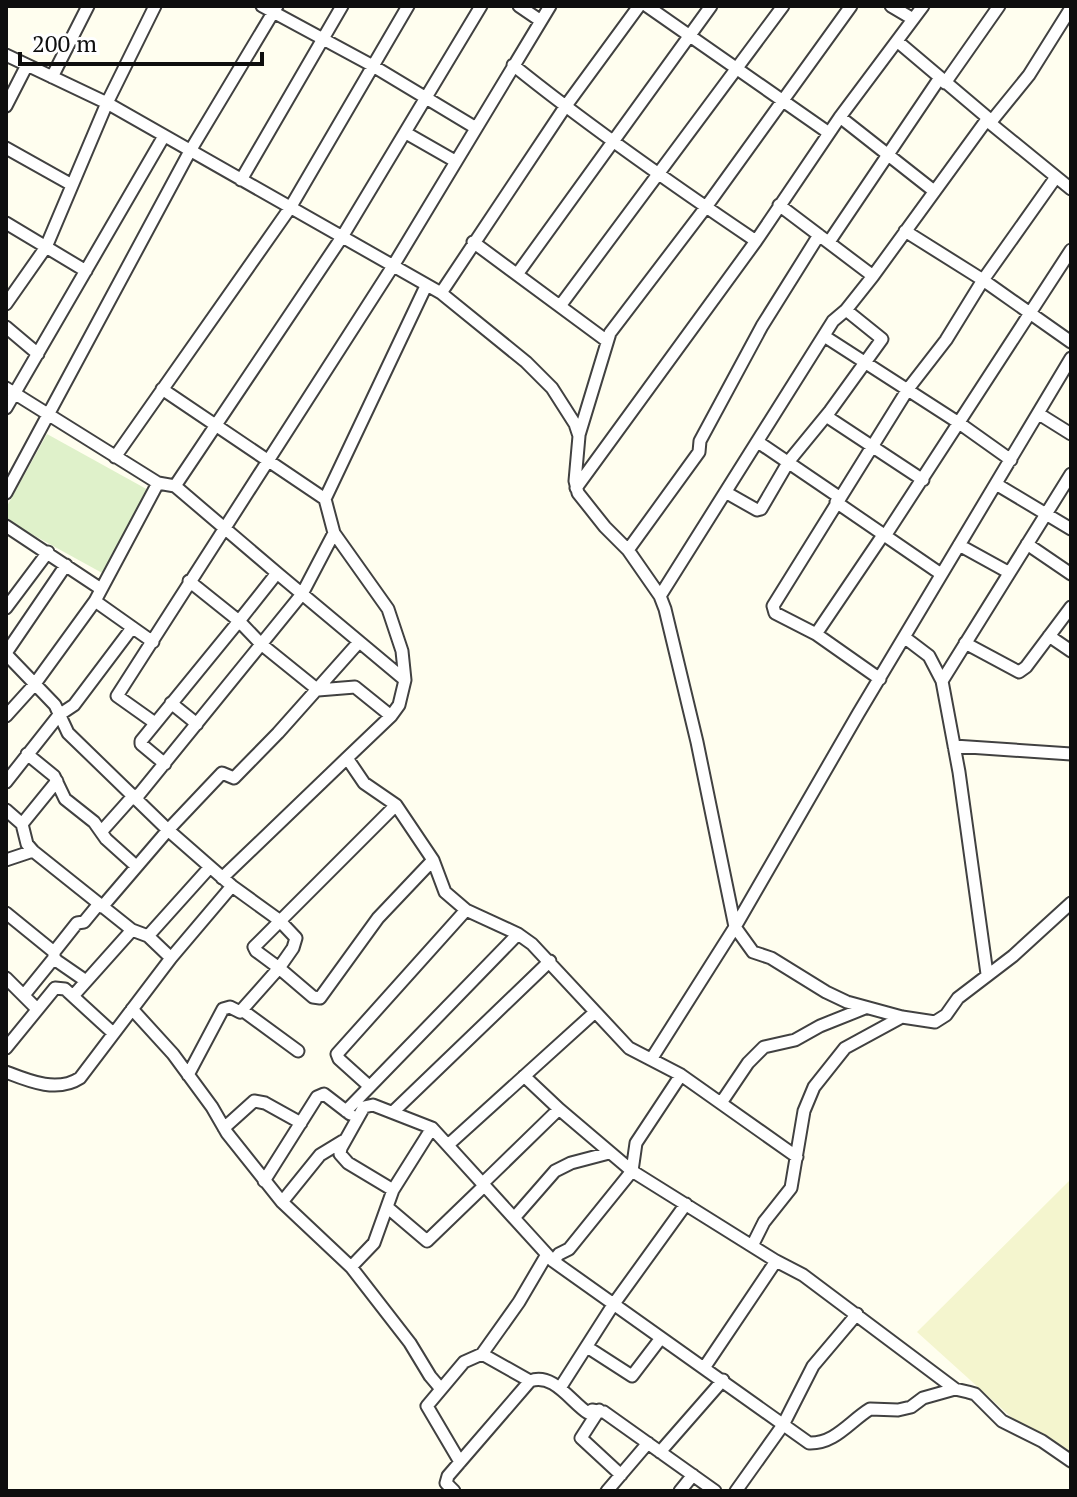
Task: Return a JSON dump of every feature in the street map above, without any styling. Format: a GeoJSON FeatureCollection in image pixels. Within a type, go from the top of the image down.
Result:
{"type":"FeatureCollection","features":[{"type":"Feature","properties":{"kind":"street"},"geometry":{"type":"LineString","coordinates":[[52,77],[88,6]]}},
{"type":"Feature","properties":{"kind":"street"},"geometry":{"type":"LineString","coordinates":[[6,304],[46,247],[107,103],[155,6]]}},
{"type":"Feature","properties":{"kind":"street"},"geometry":{"type":"LineString","coordinates":[[262,6],[276,9],[320,38],[476,128]]}},
{"type":"Feature","properties":{"kind":"street"},"geometry":{"type":"LineString","coordinates":[[241,180],[320,38],[342,6]]}},
{"type":"Feature","properties":{"kind":"street"},"geometry":{"type":"LineString","coordinates":[[115,457],[290,208],[408,6]]}},
{"type":"Feature","properties":{"kind":"street"},"geometry":{"type":"LineString","coordinates":[[175,486],[342,237],[481,6]]}},
{"type":"Feature","properties":{"kind":"street"},"geometry":{"type":"LineString","coordinates":[[519,6],[541,21]]}},
{"type":"Feature","properties":{"kind":"street"},"geometry":{"type":"LineString","coordinates":[[155,723],[117,696],[393,266],[550,6]]}},
{"type":"Feature","properties":{"kind":"street"},"geometry":{"type":"LineString","coordinates":[[441,293],[565,107],[639,6]]}},
{"type":"Feature","properties":{"kind":"street"},"geometry":{"type":"LineString","coordinates":[[647,6],[829,133]]}},
{"type":"Feature","properties":{"kind":"street"},"geometry":{"type":"LineString","coordinates":[[518,273],[711,6]]}},
{"type":"Feature","properties":{"kind":"street"},"geometry":{"type":"LineString","coordinates":[[560,306],[783,6]]}},
{"type":"Feature","properties":{"kind":"street"},"geometry":{"type":"LineString","coordinates":[[851,6],[607,341],[579,436],[576,488],[605,527],[628,550],[660,596],[697,742],[735,927],[746,945],[757,955],[771,958],[826,992],[865,1008],[929,1022],[942,1019],[958,998],[1013,956],[1071,903]]}},
{"type":"Feature","properties":{"kind":"street"},"geometry":{"type":"LineString","coordinates":[[891,6],[913,19]]}},
{"type":"Feature","properties":{"kind":"street"},"geometry":{"type":"LineString","coordinates":[[576,488],[756,241],[840,117],[923,6]]}},
{"type":"Feature","properties":{"kind":"street"},"geometry":{"type":"LineString","coordinates":[[628,550],[699,452],[700,441],[762,326],[999,6]]}},
{"type":"Feature","properties":{"kind":"street"},"geometry":{"type":"LineString","coordinates":[[660,596],[833,321],[846,310],[934,191],[1029,75],[1071,8]]}},
{"type":"Feature","properties":{"kind":"street"},"geometry":{"type":"LineString","coordinates":[[6,493],[190,151],[276,9]]}},
{"type":"Feature","properties":{"kind":"street"},"geometry":{"type":"LineString","coordinates":[[897,41],[1071,189]]}},
{"type":"Feature","properties":{"kind":"street"},"geometry":{"type":"LineString","coordinates":[[6,55],[107,103],[441,293],[539,374],[570,415],[579,436]]}},
{"type":"Feature","properties":{"kind":"street"},"geometry":{"type":"LineString","coordinates":[[6,106],[27,65]]}},
{"type":"Feature","properties":{"kind":"street"},"geometry":{"type":"LineString","coordinates":[[513,65],[565,107],[756,241]]}},
{"type":"Feature","properties":{"kind":"street"},"geometry":{"type":"LineString","coordinates":[[840,117],[934,191]]}},
{"type":"Feature","properties":{"kind":"street"},"geometry":{"type":"LineString","coordinates":[[406,133],[455,161]]}},
{"type":"Feature","properties":{"kind":"street"},"geometry":{"type":"LineString","coordinates":[[6,408],[10,391],[38,354],[164,136]]}},
{"type":"Feature","properties":{"kind":"street"},"geometry":{"type":"LineString","coordinates":[[6,148],[72,185]]}},
{"type":"Feature","properties":{"kind":"street"},"geometry":{"type":"LineString","coordinates":[[880,679],[816,634],[775,613],[772,608],[908,389],[946,340],[983,280],[1056,177]]}},
{"type":"Feature","properties":{"kind":"street"},"geometry":{"type":"LineString","coordinates":[[779,205],[873,276]]}},
{"type":"Feature","properties":{"kind":"street"},"geometry":{"type":"LineString","coordinates":[[9,229],[86,271]]}},
{"type":"Feature","properties":{"kind":"street"},"geometry":{"type":"LineString","coordinates":[[905,231],[983,280],[1071,342]]}},
{"type":"Feature","properties":{"kind":"street"},"geometry":{"type":"LineString","coordinates":[[473,242],[607,341]]}},
{"type":"Feature","properties":{"kind":"street"},"geometry":{"type":"LineString","coordinates":[[816,634],[923,480],[1071,250]]}},
{"type":"Feature","properties":{"kind":"street"},"geometry":{"type":"LineString","coordinates":[[222,878],[399,705],[405,680],[402,651],[388,609],[334,533],[325,499],[426,286]]}},
{"type":"Feature","properties":{"kind":"street"},"geometry":{"type":"LineString","coordinates":[[727,493],[759,510],[789,461],[883,338],[846,310]]}},
{"type":"Feature","properties":{"kind":"street"},"geometry":{"type":"LineString","coordinates":[[6,327],[38,354]]}},
{"type":"Feature","properties":{"kind":"street"},"geometry":{"type":"LineString","coordinates":[[824,336],[1011,460]]}},
{"type":"Feature","properties":{"kind":"street"},"geometry":{"type":"LineString","coordinates":[[652,1058],[735,927],[1071,358]]}},
{"type":"Feature","properties":{"kind":"street"},"geometry":{"type":"LineString","coordinates":[[162,389],[325,499]]}},
{"type":"Feature","properties":{"kind":"street"},"geometry":{"type":"LineString","coordinates":[[10,391],[158,483],[175,486],[405,680]]}},
{"type":"Feature","properties":{"kind":"street"},"geometry":{"type":"LineString","coordinates":[[1039,414],[1071,434]]}},
{"type":"Feature","properties":{"kind":"street"},"geometry":{"type":"LineString","coordinates":[[826,416],[923,480]]}},
{"type":"Feature","properties":{"kind":"street"},"geometry":{"type":"LineString","coordinates":[[758,442],[789,461],[884,536],[941,574]]}},
{"type":"Feature","properties":{"kind":"street"},"geometry":{"type":"LineString","coordinates":[[6,462],[19,469]]}},
{"type":"Feature","properties":{"kind":"street"},"geometry":{"type":"LineString","coordinates":[[942,681],[1071,474]]}},
{"type":"Feature","properties":{"kind":"street"},"geometry":{"type":"LineString","coordinates":[[6,716],[34,685],[95,601],[158,483]]}},
{"type":"Feature","properties":{"kind":"street"},"geometry":{"type":"LineString","coordinates":[[996,484],[1071,529]]}},
{"type":"Feature","properties":{"kind":"street"},"geometry":{"type":"LineString","coordinates":[[6,526],[101,589]]}},
{"type":"Feature","properties":{"kind":"street"},"geometry":{"type":"LineString","coordinates":[[101,832],[165,764],[302,594],[334,533]]}},
{"type":"Feature","properties":{"kind":"street"},"geometry":{"type":"LineString","coordinates":[[1027,544],[1071,574]]}},
{"type":"Feature","properties":{"kind":"street"},"geometry":{"type":"LineString","coordinates":[[959,545],[1008,572]]}},
{"type":"Feature","properties":{"kind":"street"},"geometry":{"type":"LineString","coordinates":[[6,608],[48,552]]}},
{"type":"Feature","properties":{"kind":"street"},"geometry":{"type":"LineString","coordinates":[[66,565],[6,654],[55,705],[68,733],[168,830],[222,878],[279,920],[296,938],[279,968],[242,1010],[223,1009],[188,1075]]}},
{"type":"Feature","properties":{"kind":"street"},"geometry":{"type":"LineString","coordinates":[[165,764],[141,744],[143,737],[277,573]]}},
{"type":"Feature","properties":{"kind":"street"},"geometry":{"type":"LineString","coordinates":[[189,581],[318,690],[355,687],[391,716]]}},
{"type":"Feature","properties":{"kind":"street"},"geometry":{"type":"LineString","coordinates":[[95,601],[153,642]]}},
{"type":"Feature","properties":{"kind":"street"},"geometry":{"type":"LineString","coordinates":[[965,643],[1019,672],[1071,607]]}},
{"type":"Feature","properties":{"kind":"street"},"geometry":{"type":"LineString","coordinates":[[6,782],[59,715],[74,705],[132,628]]}},
{"type":"Feature","properties":{"kind":"street"},"geometry":{"type":"LineString","coordinates":[[1049,636],[1071,651]]}},
{"type":"Feature","properties":{"kind":"street"},"geometry":{"type":"LineString","coordinates":[[904,637],[929,656],[942,681],[987,974]]}},
{"type":"Feature","properties":{"kind":"street"},"geometry":{"type":"LineString","coordinates":[[24,995],[77,923],[84,922],[100,906],[222,773],[231,779],[236,776],[359,642]]}},
{"type":"Feature","properties":{"kind":"street"},"geometry":{"type":"LineString","coordinates":[[171,703],[197,724]]}},
{"type":"Feature","properties":{"kind":"street"},"geometry":{"type":"LineString","coordinates":[[954,746],[1071,754]]}},
{"type":"Feature","properties":{"kind":"street"},"geometry":{"type":"LineString","coordinates":[[27,754],[57,781],[65,799],[94,822],[136,866]]}},
{"type":"Feature","properties":{"kind":"street"},"geometry":{"type":"LineString","coordinates":[[347,758],[364,783],[396,805],[433,860],[445,892],[466,910],[518,934],[550,961],[629,1048],[681,1075],[797,1157]]}},
{"type":"Feature","properties":{"kind":"street"},"geometry":{"type":"LineString","coordinates":[[22,824],[57,781]]}},
{"type":"Feature","properties":{"kind":"street"},"geometry":{"type":"LineString","coordinates":[[396,805],[279,920],[254,949],[313,997],[320,998],[378,918],[433,860]]}},
{"type":"Feature","properties":{"kind":"street"},"geometry":{"type":"LineString","coordinates":[[6,810],[22,824],[27,844],[33,851],[132,930],[148,936],[171,958]]}},
{"type":"Feature","properties":{"kind":"street"},"geometry":{"type":"LineString","coordinates":[[6,860],[33,851]]}},
{"type":"Feature","properties":{"kind":"street"},"geometry":{"type":"LineString","coordinates":[[148,936],[210,867]]}},
{"type":"Feature","properties":{"kind":"street"},"geometry":{"type":"LineString","coordinates":[[6,1072],[47,1085],[73,1083],[80,1078],[171,958],[232,886]]}},
{"type":"Feature","properties":{"kind":"street"},"geometry":{"type":"LineString","coordinates":[[369,1086],[337,1054],[466,910]]}},
{"type":"Feature","properties":{"kind":"street"},"geometry":{"type":"LineString","coordinates":[[6,913],[86,981]]}},
{"type":"Feature","properties":{"kind":"street"},"geometry":{"type":"LineString","coordinates":[[73,996],[132,930]]}},
{"type":"Feature","properties":{"kind":"street"},"geometry":{"type":"LineString","coordinates":[[346,1111],[518,934]]}},
{"type":"Feature","properties":{"kind":"street"},"geometry":{"type":"LineString","coordinates":[[394,1111],[550,961]]}},
{"type":"Feature","properties":{"kind":"street"},"geometry":{"type":"LineString","coordinates":[[6,978],[37,1009]]}},
{"type":"Feature","properties":{"kind":"street"},"geometry":{"type":"LineString","coordinates":[[6,1048],[55,988],[65,989],[113,1033]]}},
{"type":"Feature","properties":{"kind":"street"},"geometry":{"type":"LineString","coordinates":[[721,1103],[748,1063],[764,1047],[800,1038],[820,1026],[865,1008]]}},
{"type":"Feature","properties":{"kind":"street"},"geometry":{"type":"LineString","coordinates":[[132,1009],[149,1025],[188,1075],[264,1181],[351,1267],[441,1389]]}},
{"type":"Feature","properties":{"kind":"street"},"geometry":{"type":"LineString","coordinates":[[242,1010],[298,1051]]}},
{"type":"Feature","properties":{"kind":"street"},"geometry":{"type":"LineString","coordinates":[[448,1145],[594,1013]]}},
{"type":"Feature","properties":{"kind":"street"},"geometry":{"type":"LineString","coordinates":[[752,1246],[764,1222],[787,1196],[795,1171],[809,1095],[845,1048],[902,1017]]}},
{"type":"Feature","properties":{"kind":"street"},"geometry":{"type":"LineString","coordinates":[[460,1462],[427,1409],[429,1402],[464,1362],[482,1354],[550,1258],[569,1249],[632,1171],[636,1143],[681,1075]]}},
{"type":"Feature","properties":{"kind":"street"},"geometry":{"type":"LineString","coordinates":[[524,1076],[632,1171],[803,1275],[955,1389],[975,1394],[1002,1421],[1042,1441],[1071,1461]]}},
{"type":"Feature","properties":{"kind":"street"},"geometry":{"type":"LineString","coordinates":[[264,1181],[320,1095],[324,1094],[357,1119]]}},
{"type":"Feature","properties":{"kind":"street"},"geometry":{"type":"LineString","coordinates":[[224,1128],[247,1105],[259,1101],[301,1123]]}},
{"type":"Feature","properties":{"kind":"street"},"geometry":{"type":"LineString","coordinates":[[393,1190],[342,1158],[344,1140],[367,1105],[394,1111],[432,1128],[550,1258],[809,1443],[815,1444],[838,1434],[870,1409],[911,1407],[923,1398],[955,1389]]}},
{"type":"Feature","properties":{"kind":"street"},"geometry":{"type":"LineString","coordinates":[[387,1207],[427,1241],[559,1109]]}},
{"type":"Feature","properties":{"kind":"street"},"geometry":{"type":"LineString","coordinates":[[351,1267],[374,1243],[393,1190],[432,1128]]}},
{"type":"Feature","properties":{"kind":"street"},"geometry":{"type":"LineString","coordinates":[[282,1202],[320,1155],[344,1140]]}},
{"type":"Feature","properties":{"kind":"street"},"geometry":{"type":"LineString","coordinates":[[514,1218],[555,1171],[571,1163],[609,1153]]}},
{"type":"Feature","properties":{"kind":"street"},"geometry":{"type":"LineString","coordinates":[[560,1388],[613,1305],[686,1204]]}},
{"type":"Feature","properties":{"kind":"street"},"geometry":{"type":"LineString","coordinates":[[704,1368],[776,1261]]}},
{"type":"Feature","properties":{"kind":"street"},"geometry":{"type":"LineString","coordinates":[[736,1491],[783,1425],[813,1366],[857,1314]]}},
{"type":"Feature","properties":{"kind":"street"},"geometry":{"type":"LineString","coordinates":[[587,1347],[632,1376],[661,1338]]}},
{"type":"Feature","properties":{"kind":"street"},"geometry":{"type":"LineString","coordinates":[[482,1354],[530,1381]]}},
{"type":"Feature","properties":{"kind":"street"},"geometry":{"type":"LineString","coordinates":[[454,1491],[446,1479],[530,1381],[542,1378],[560,1388],[578,1408],[588,1413],[599,1410],[715,1491]]}},
{"type":"Feature","properties":{"kind":"street"},"geometry":{"type":"LineString","coordinates":[[660,1452],[723,1380]]}},
{"type":"Feature","properties":{"kind":"street"},"geometry":{"type":"LineString","coordinates":[[599,1410],[581,1438],[621,1475]]}},
{"type":"Feature","properties":{"kind":"street"},"geometry":{"type":"LineString","coordinates":[[607,1491],[648,1443]]}},
{"type":"Feature","properties":{"kind":"street"},"geometry":{"type":"LineString","coordinates":[[680,1491],[693,1475]]}},
{"type":"Feature","properties":{"kind":"green space"},"geometry":{"type":"Polygon","coordinates":[[[47,434],[150,491],[104,574],[6,520],[6,508],[47,434]]]}},
{"type":"Feature","properties":{"kind":"green space"},"geometry":{"type":"Polygon","coordinates":[[[1071,1179],[1071,1471],[917,1332],[1071,1179]]]}}]}
